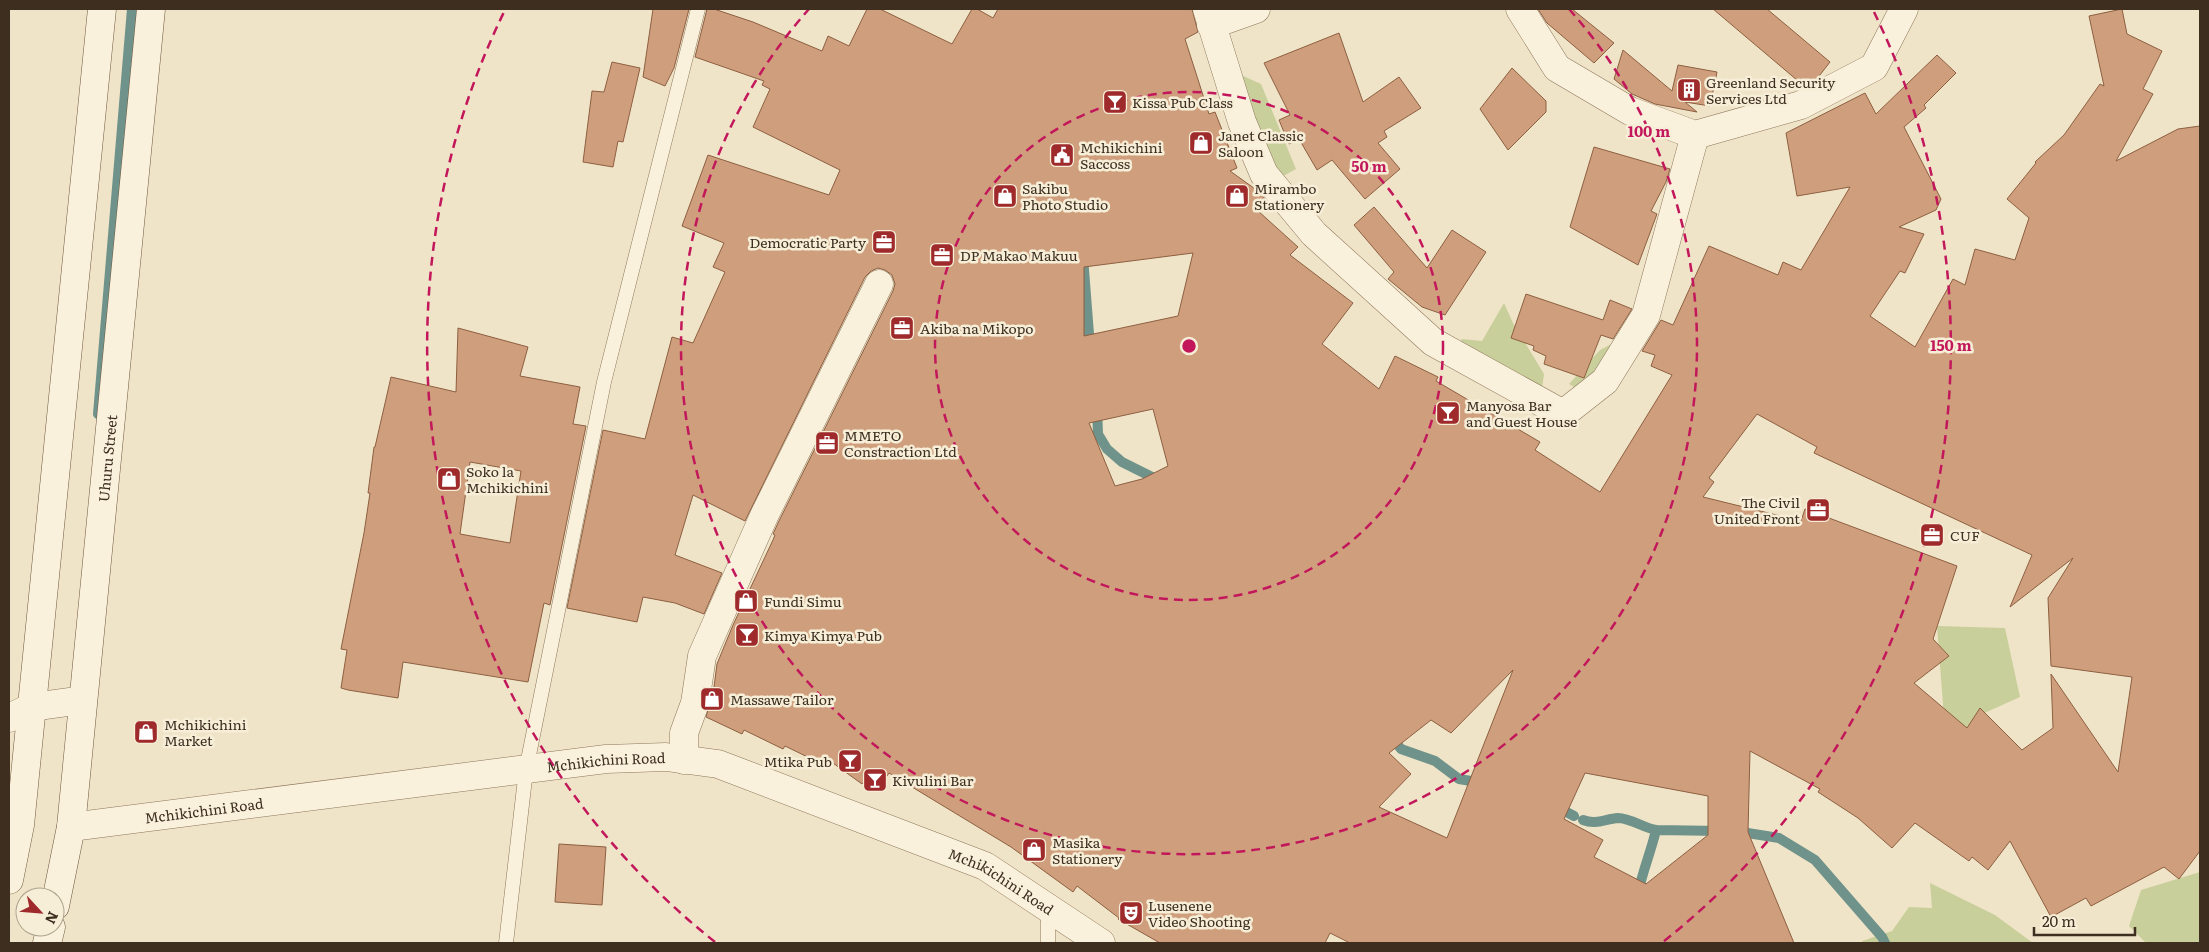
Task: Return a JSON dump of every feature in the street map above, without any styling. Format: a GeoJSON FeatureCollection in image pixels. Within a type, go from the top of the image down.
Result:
{"type":"FeatureCollection","features":[{"type":"Feature","properties":{"kind":"street"},"geometry":{"type":"LineString","coordinates":[[9,880],[20,825],[20,712],[102,9]]}},
{"type":"Feature","properties":{"kind":"street","name":"Uhuru Street"},"geometry":{"type":"LineString","coordinates":[[59,887],[71,827],[151,9]]}},
{"type":"Feature","properties":{"kind":"street"},"geometry":{"type":"LineString","coordinates":[[1256,9],[1209,17],[1242,122],[1264,174],[1314,234],[1433,342],[1563,414],[1605,381],[1646,315],[1695,135]]}},
{"type":"Feature","properties":{"kind":"street"},"geometry":{"type":"LineString","coordinates":[[1520,9],[1557,68],[1630,111],[1695,135],[1801,105],[1874,67],[1904,9]]}},
{"type":"Feature","properties":{"kind":"street"},"geometry":{"type":"LineString","coordinates":[[684,760],[684,734],[695,702],[702,656],[764,516],[879,284]]}},
{"type":"Feature","properties":{"kind":"street"},"geometry":{"type":"LineString","coordinates":[[20,712],[83,700]]}},
{"type":"Feature","properties":{"kind":"street","name":"Mchikichini Road"},"geometry":{"type":"LineString","coordinates":[[71,827],[606,759],[666,757],[718,764],[984,866],[1100,943]]}},
{"type":"Feature","properties":{"kind":"lane"},"geometry":{"type":"LineString","coordinates":[[506,943],[526,770],[604,382],[698,9]]}},
{"type":"Feature","properties":{"kind":"lane"},"geometry":{"type":"LineString","coordinates":[[1048,908],[1048,943]]}},
{"type":"Feature","properties":{"kind":"green space"},"geometry":{"type":"Polygon","coordinates":[[[1241,75],[1261,84],[1296,169],[1278,179],[1245,110],[1241,75]]]}},
{"type":"Feature","properties":{"kind":"green space"},"geometry":{"type":"Polygon","coordinates":[[[1504,303],[1513,323],[1544,374],[1542,389],[1457,348],[1462,339],[1482,341],[1504,303]]]}},
{"type":"Feature","properties":{"kind":"green space"},"geometry":{"type":"Polygon","coordinates":[[[1617,341],[1612,362],[1576,388],[1569,384],[1600,350],[1617,341]]]}},
{"type":"Feature","properties":{"kind":"green space"},"geometry":{"type":"Polygon","coordinates":[[[1937,626],[2005,628],[2020,697],[1980,715],[1947,757],[1937,626]]]}},
{"type":"Feature","properties":{"kind":"green space"},"geometry":{"type":"Polygon","coordinates":[[[2200,872],[2200,943],[2146,943],[2129,926],[2141,890],[2200,872]]]}},
{"type":"Feature","properties":{"kind":"green space"},"geometry":{"type":"Polygon","coordinates":[[[1930,883],[1995,915],[2033,943],[1863,943],[1862,941],[1892,931],[1909,907],[1932,908],[1930,883]]]}},
{"type":"Feature","properties":{"kind":"building"},"geometry":{"type":"Polygon","coordinates":[[[653,9],[689,9],[674,68],[665,86],[643,77],[653,9]]]}},
{"type":"Feature","properties":{"kind":"building"},"geometry":{"type":"Polygon","coordinates":[[[707,9],[714,9],[753,22],[822,51],[828,36],[849,46],[867,9],[880,9],[952,44],[972,9],[977,9],[993,18],[998,9],[1192,9],[1198,32],[1185,39],[1209,114],[1215,112],[1237,168],[1230,171],[1258,191],[1265,199],[1257,210],[1298,247],[1290,255],[1353,303],[1322,344],[1379,389],[1395,356],[1438,377],[1436,381],[1540,442],[1535,450],[1600,492],[1672,375],[1651,366],[1655,355],[1642,351],[1661,320],[1673,325],[1709,246],[1778,275],[1783,262],[1801,270],[1850,187],[1797,196],[1786,133],[1865,93],[1876,114],[1937,55],[1956,73],[1924,105],[1926,108],[1904,127],[1941,199],[1936,210],[1899,227],[1924,234],[1905,273],[1900,271],[1870,316],[1915,347],[1953,279],[1965,285],[1975,249],[2015,260],[2029,218],[2007,199],[2035,162],[2064,135],[2100,84],[2104,86],[2089,16],[2122,9],[2127,34],[2162,51],[2143,89],[2153,94],[2116,161],[2178,129],[2200,126],[2200,851],[2179,879],[2164,867],[2091,906],[2086,898],[2051,917],[2010,841],[1988,870],[1972,857],[1969,861],[1915,823],[1892,848],[1858,818],[1818,792],[1820,789],[1750,751],[1748,832],[1794,943],[1350,943],[1330,933],[1325,943],[1160,943],[1118,919],[1077,886],[1073,892],[1011,847],[889,773],[878,789],[865,780],[862,784],[826,758],[822,764],[785,746],[783,749],[744,730],[742,734],[706,717],[714,687],[717,664],[733,625],[773,540],[775,535],[773,534],[778,523],[895,284],[892,275],[878,268],[871,271],[865,277],[745,521],[693,495],[675,555],[722,573],[704,614],[675,603],[643,597],[637,622],[567,608],[603,430],[645,439],[672,337],[693,343],[725,272],[713,267],[724,243],[682,226],[708,155],[829,195],[840,170],[753,127],[770,89],[762,85],[764,81],[695,57],[707,9]],[[1193,253],[1084,267],[1084,336],[1178,316],[1193,253]],[[1153,409],[1089,423],[1115,486],[1142,479],[1168,466],[1153,409]],[[1757,414],[1709,478],[1714,482],[1703,497],[1801,521],[1805,509],[1957,566],[1933,639],[1949,656],[1914,683],[1967,728],[1980,708],[2022,750],[2053,728],[2051,674],[2118,772],[2132,677],[2051,666],[2048,598],[2073,558],[2010,607],[2032,555],[1814,453],[1817,447],[1757,414]],[[1513,670],[1451,733],[1431,720],[1389,753],[1411,774],[1379,807],[1447,838],[1513,670]],[[1585,773],[1564,819],[1603,840],[1594,857],[1646,884],[1708,835],[1708,796],[1585,773]]]}},
{"type":"Feature","properties":{"kind":"building"},"geometry":{"type":"Polygon","coordinates":[[[1538,9],[1572,9],[1614,43],[1594,63],[1547,23],[1538,9]]]}},
{"type":"Feature","properties":{"kind":"building"},"geometry":{"type":"Polygon","coordinates":[[[1713,9],[1767,9],[1830,62],[1816,80],[1804,86],[1713,9]]]}},
{"type":"Feature","properties":{"kind":"building"},"geometry":{"type":"Polygon","coordinates":[[[1339,33],[1363,102],[1399,77],[1421,108],[1384,131],[1387,137],[1378,143],[1400,169],[1365,199],[1332,160],[1317,170],[1299,139],[1289,144],[1279,120],[1290,115],[1264,63],[1339,33]]]}},
{"type":"Feature","properties":{"kind":"building"},"geometry":{"type":"Polygon","coordinates":[[[1623,50],[1672,91],[1678,65],[1717,72],[1710,106],[1685,102],[1697,112],[1655,104],[1632,94],[1614,79],[1623,50]]]}},
{"type":"Feature","properties":{"kind":"building"},"geometry":{"type":"Polygon","coordinates":[[[612,62],[640,68],[623,142],[618,141],[613,167],[583,162],[592,91],[604,92],[612,62]]]}},
{"type":"Feature","properties":{"kind":"building"},"geometry":{"type":"Polygon","coordinates":[[[1512,68],[1546,101],[1546,112],[1508,150],[1480,109],[1512,68]]]}},
{"type":"Feature","properties":{"kind":"building"},"geometry":{"type":"Polygon","coordinates":[[[1594,147],[1670,169],[1666,182],[1651,211],[1657,214],[1638,265],[1570,227],[1594,147]]]}},
{"type":"Feature","properties":{"kind":"building"},"geometry":{"type":"Polygon","coordinates":[[[1374,207],[1427,268],[1452,230],[1486,252],[1445,315],[1422,307],[1388,279],[1394,272],[1354,225],[1374,207]]]}},
{"type":"Feature","properties":{"kind":"building"},"geometry":{"type":"Polygon","coordinates":[[[1526,294],[1603,320],[1610,300],[1632,309],[1613,339],[1601,335],[1584,378],[1544,364],[1546,356],[1533,350],[1534,346],[1511,338],[1526,294]]]}},
{"type":"Feature","properties":{"kind":"building"},"geometry":{"type":"Polygon","coordinates":[[[458,328],[528,347],[520,376],[580,387],[573,424],[586,426],[550,605],[544,603],[528,682],[403,662],[398,698],[341,688],[347,650],[341,649],[364,533],[374,447],[391,377],[456,392],[458,328]],[[470,462],[460,534],[510,543],[521,471],[470,462]]]}},
{"type":"Feature","properties":{"kind":"building"},"geometry":{"type":"Polygon","coordinates":[[[559,844],[606,847],[602,905],[555,902],[559,844]]]}},
{"type":"Feature","properties":{"kind":"waterway"},"geometry":{"type":"LineString","coordinates":[[98,414],[132,9]]}},
{"type":"Feature","properties":{"kind":"waterway"},"geometry":{"type":"LineString","coordinates":[[1083,257],[1090,347]]}},
{"type":"Feature","properties":{"kind":"waterway"},"geometry":{"type":"LineString","coordinates":[[1097,408],[1098,434],[1107,449],[1122,462],[1152,477],[1156,485]]}},
{"type":"Feature","properties":{"kind":"waterway"},"geometry":{"type":"LineString","coordinates":[[1390,735],[1401,749],[1435,761],[1459,779],[1483,783]]}},
{"type":"Feature","properties":{"kind":"waterway"},"geometry":{"type":"LineString","coordinates":[[1555,806],[1574,816]]}},
{"type":"Feature","properties":{"kind":"waterway"},"geometry":{"type":"LineString","coordinates":[[1583,820],[1596,822],[1618,818],[1656,830],[1721,831]]}},
{"type":"Feature","properties":{"kind":"waterway"},"geometry":{"type":"LineString","coordinates":[[1638,894],[1656,830]]}},
{"type":"Feature","properties":{"kind":"waterway"},"geometry":{"type":"LineString","coordinates":[[1735,831],[1779,838],[1815,860],[1882,937],[1885,943]]}},
{"type":"Feature","properties":{"kind":"place","name":"Greenland Security Services Ltd"},"geometry":{"type":"Point","coordinates":[1689,90]}},
{"type":"Feature","properties":{"kind":"place","name":"Kissa Pub Class"},"geometry":{"type":"Point","coordinates":[1115,102]}},
{"type":"Feature","properties":{"kind":"place","name":"Janet Classic Saloon"},"geometry":{"type":"Point","coordinates":[1201,143]}},
{"type":"Feature","properties":{"kind":"place","name":"Mchikichini Saccoss"},"geometry":{"type":"Point","coordinates":[1062,155]}},
{"type":"Feature","properties":{"kind":"place","name":"Sakibu Photo Studio"},"geometry":{"type":"Point","coordinates":[1005,196]}},
{"type":"Feature","properties":{"kind":"place","name":"Mirambo Stationery"},"geometry":{"type":"Point","coordinates":[1237,196]}},
{"type":"Feature","properties":{"kind":"place","name":"Democratic Party"},"geometry":{"type":"Point","coordinates":[884,242]}},
{"type":"Feature","properties":{"kind":"place","name":"DP Makao Makuu"},"geometry":{"type":"Point","coordinates":[942,255]}},
{"type":"Feature","properties":{"kind":"place","name":"Akiba na Mikopo"},"geometry":{"type":"Point","coordinates":[902,328]}},
{"type":"Feature","properties":{"kind":"place","name":"Manyosa Bar and Guest House"},"geometry":{"type":"Point","coordinates":[1448,413]}},
{"type":"Feature","properties":{"kind":"place","name":"MMETO Constraction Ltd"},"geometry":{"type":"Point","coordinates":[827,443]}},
{"type":"Feature","properties":{"kind":"place","name":"Soko la Mchikichini"},"geometry":{"type":"Point","coordinates":[449,479]}},
{"type":"Feature","properties":{"kind":"place","name":"The Civil United Front"},"geometry":{"type":"Point","coordinates":[1818,510]}},
{"type":"Feature","properties":{"kind":"place","name":"CUF"},"geometry":{"type":"Point","coordinates":[1932,535]}},
{"type":"Feature","properties":{"kind":"place","name":"Fundi Simu"},"geometry":{"type":"Point","coordinates":[746,601]}},
{"type":"Feature","properties":{"kind":"place","name":"Kimya Kimya Pub"},"geometry":{"type":"Point","coordinates":[747,635]}},
{"type":"Feature","properties":{"kind":"place","name":"Massawe Tailor"},"geometry":{"type":"Point","coordinates":[712,699]}},
{"type":"Feature","properties":{"kind":"place","name":"Mchikichini Market"},"geometry":{"type":"Point","coordinates":[146,732]}},
{"type":"Feature","properties":{"kind":"place","name":"Mtika Pub"},"geometry":{"type":"Point","coordinates":[850,761]}},
{"type":"Feature","properties":{"kind":"place","name":"Kivulini Bar"},"geometry":{"type":"Point","coordinates":[875,780]}},
{"type":"Feature","properties":{"kind":"place","name":"Masika Stationery"},"geometry":{"type":"Point","coordinates":[1034,850]}},
{"type":"Feature","properties":{"kind":"place","name":"Lusenene Video Shooting"},"geometry":{"type":"Point","coordinates":[1131,913]}}]}
